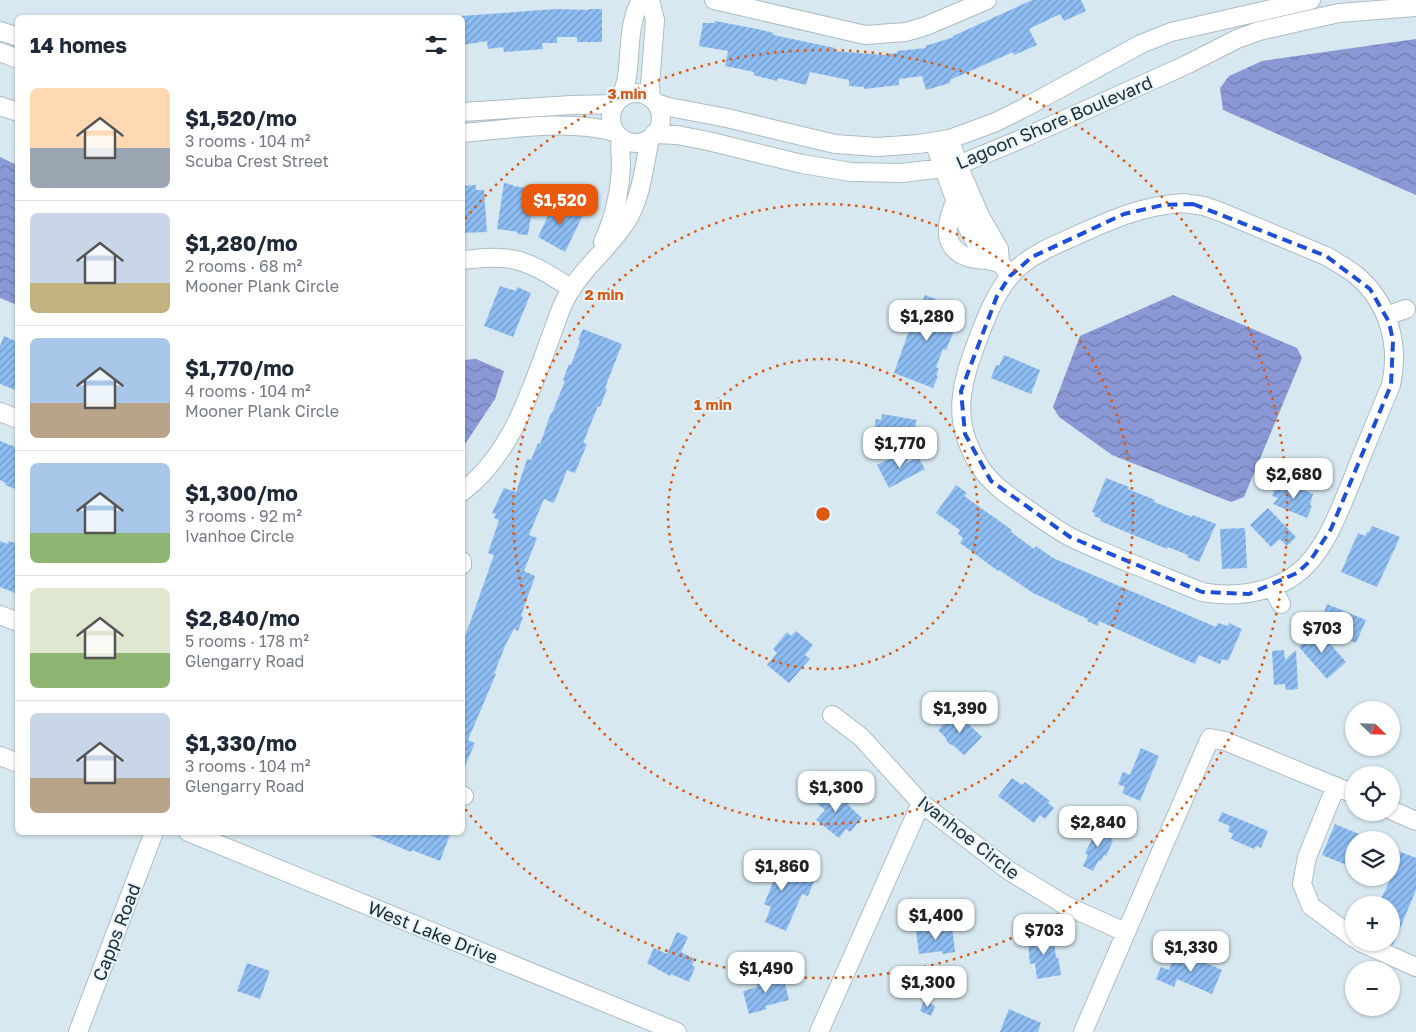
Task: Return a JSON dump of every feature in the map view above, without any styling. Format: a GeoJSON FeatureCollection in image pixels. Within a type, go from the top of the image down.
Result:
{"type":"FeatureCollection","features":[{"type":"Feature","properties":{"kind":"street"},"geometry":{"type":"LineString","coordinates":[[592,262],[608,231],[616,205],[621,168],[618,135],[610,118],[617,101],[624,91],[633,19],[641,0]]}},
{"type":"Feature","properties":{"kind":"street"},"geometry":{"type":"LineString","coordinates":[[465,489],[481,476],[515,429],[532,389],[560,312],[572,288],[618,233],[632,210],[639,192],[652,136],[660,122],[661,115],[653,100],[650,85],[655,20],[650,0]]}},
{"type":"Feature","properties":{"kind":"street"},"geometry":{"type":"LineString","coordinates":[[714,0],[866,35],[906,32],[926,26],[987,0]]}},
{"type":"Feature","properties":{"kind":"street","name":"Lagoon Shore Boulevard"},"geometry":{"type":"LineString","coordinates":[[653,100],[673,108],[727,118],[835,144],[878,147],[942,141],[989,125],[1022,109],[1156,37],[1202,24],[1311,0]]}},
{"type":"Feature","properties":{"kind":"street","name":"Lagoon Shore Boulevard"},"geometry":{"type":"LineString","coordinates":[[652,136],[677,136],[708,141],[802,164],[851,172],[902,173],[951,166],[1019,140],[1186,65],[1237,39],[1260,31],[1339,13],[1416,7]]}},
{"type":"Feature","properties":{"kind":"street"},"geometry":{"type":"LineString","coordinates":[[0,30],[15,36]]}},
{"type":"Feature","properties":{"kind":"street"},"geometry":{"type":"LineString","coordinates":[[0,52],[15,58]]}},
{"type":"Feature","properties":{"kind":"street"},"geometry":{"type":"LineString","coordinates":[[465,112],[617,101],[632,93],[645,94],[653,100]]}},
{"type":"Feature","properties":{"kind":"street"},"geometry":{"type":"LineString","coordinates":[[0,94],[15,99]]}},
{"type":"Feature","properties":{"kind":"street"},"geometry":{"type":"LineString","coordinates":[[0,106],[15,111]]}},
{"type":"Feature","properties":{"kind":"street"},"geometry":{"type":"LineString","coordinates":[[465,132],[552,126],[596,127],[635,143],[652,136]]}},
{"type":"Feature","properties":{"kind":"street"},"geometry":{"type":"LineString","coordinates":[[942,141],[951,166],[998,249],[999,266],[989,312],[964,377],[958,437],[991,481],[1011,498],[1070,537],[1202,592],[1217,595],[1249,594],[1272,587],[1297,573],[1310,561],[1322,546],[1391,386],[1395,358],[1393,341],[1386,316],[1370,289],[1356,276],[1326,256],[1221,212],[1193,204],[1163,204],[1124,214],[1045,249],[1020,266],[999,266],[965,257],[950,245],[947,237],[948,223],[956,200]]}},
{"type":"Feature","properties":{"kind":"street"},"geometry":{"type":"LineString","coordinates":[[951,166],[956,200],[975,242],[999,266]]}},
{"type":"Feature","properties":{"kind":"street"},"geometry":{"type":"LineString","coordinates":[[465,260],[494,257],[522,261],[572,288]]}},
{"type":"Feature","properties":{"kind":"street"},"geometry":{"type":"LineString","coordinates":[[1386,316],[1406,309]]}},
{"type":"Feature","properties":{"kind":"street"},"geometry":{"type":"LineString","coordinates":[[0,412],[15,418]]}},
{"type":"Feature","properties":{"kind":"street"},"geometry":{"type":"LineString","coordinates":[[1272,587],[1281,604]]}},
{"type":"Feature","properties":{"kind":"street"},"geometry":{"type":"LineString","coordinates":[[0,615],[15,621]]}},
{"type":"Feature","properties":{"kind":"street","name":"Ivanhoe Circle"},"geometry":{"type":"LineString","coordinates":[[832,715],[861,737],[921,802],[1008,870],[1065,904],[1125,932]]}},
{"type":"Feature","properties":{"kind":"street"},"geometry":{"type":"LineString","coordinates":[[1083,1032],[1210,738],[1225,741],[1345,790]]}},
{"type":"Feature","properties":{"kind":"street"},"geometry":{"type":"LineString","coordinates":[[0,756],[15,762]]}},
{"type":"Feature","properties":{"kind":"street"},"geometry":{"type":"LineString","coordinates":[[1336,786],[1307,857],[1302,884],[1311,906],[1345,931]]}},
{"type":"Feature","properties":{"kind":"street"},"geometry":{"type":"LineString","coordinates":[[819,1032],[921,802]]}},
{"type":"Feature","properties":{"kind":"street"},"geometry":{"type":"LineString","coordinates":[[1400,814],[1416,821]]}},
{"type":"Feature","properties":{"kind":"street","name":"Capps Road"},"geometry":{"type":"LineString","coordinates":[[78,1032],[153,835]]}},
{"type":"Feature","properties":{"kind":"street","name":"West Lake Drive"},"geometry":{"type":"LineString","coordinates":[[195,835],[677,1032]]}},
{"type":"Feature","properties":{"kind":"street"},"geometry":{"type":"LineString","coordinates":[[1380,951],[1416,967]]}},
{"type":"Feature","properties":{"kind":"highlighted area"},"geometry":{"type":"Polygon","coordinates":[[[1193,204],[1326,256],[1370,289],[1389,322],[1393,341],[1391,385],[1331,529],[1310,561],[1297,573],[1249,594],[1202,592],[1070,537],[991,481],[965,434],[961,391],[997,296],[1010,276],[1032,257],[1124,214],[1163,205],[1193,204]]]}},
{"type":"Feature","properties":{"kind":"water"},"geometry":{"type":"Polygon","coordinates":[[[1416,39],[1416,195],[1223,110],[1220,88],[1229,76],[1262,61],[1416,39]]]}},
{"type":"Feature","properties":{"kind":"water"},"geometry":{"type":"Polygon","coordinates":[[[0,157],[15,164],[15,304],[0,298],[0,157]]]}},
{"type":"Feature","properties":{"kind":"water"},"geometry":{"type":"Polygon","coordinates":[[[1173,295],[1297,348],[1302,358],[1244,497],[1231,502],[1112,455],[1059,417],[1053,407],[1080,336],[1173,295]]]}},
{"type":"Feature","properties":{"kind":"water"},"geometry":{"type":"Polygon","coordinates":[[[476,359],[504,371],[495,399],[465,444],[465,360],[476,359]]]}},
{"type":"Feature","properties":{"kind":"building"},"geometry":{"type":"Polygon","coordinates":[[[1032,0],[1081,0],[1086,11],[1064,21],[1060,14],[1029,29],[1037,45],[1014,55],[1013,52],[950,80],[950,83],[926,90],[922,76],[899,79],[899,85],[864,89],[864,87],[849,86],[849,80],[810,72],[806,85],[778,78],[777,81],[753,75],[754,72],[725,66],[728,51],[699,46],[703,23],[714,23],[715,21],[835,48],[834,51],[883,55],[897,53],[897,51],[926,48],[925,46],[954,37],[1032,0]]]}},
{"type":"Feature","properties":{"kind":"building"},"geometry":{"type":"Polygon","coordinates":[[[556,9],[602,9],[602,42],[577,42],[577,37],[557,37],[557,43],[542,43],[543,49],[504,52],[503,47],[488,49],[487,41],[465,45],[465,16],[556,9]]]}},
{"type":"Feature","properties":{"kind":"building"},"geometry":{"type":"Polygon","coordinates":[[[504,183],[535,189],[528,235],[497,229],[504,183]]]}},
{"type":"Feature","properties":{"kind":"building"},"geometry":{"type":"Polygon","coordinates":[[[476,185],[476,190],[484,190],[487,232],[465,233],[465,186],[476,185]]]}},
{"type":"Feature","properties":{"kind":"building"},"geometry":{"type":"Polygon","coordinates":[[[555,201],[583,215],[565,252],[538,237],[555,201]]]}},
{"type":"Feature","properties":{"kind":"building"},"geometry":{"type":"Polygon","coordinates":[[[500,286],[516,291],[517,287],[531,293],[513,337],[484,326],[500,286]]]}},
{"type":"Feature","properties":{"kind":"building"},"geometry":{"type":"Polygon","coordinates":[[[925,295],[953,306],[949,316],[959,319],[946,350],[943,349],[936,367],[939,369],[936,375],[938,376],[933,388],[894,373],[912,322],[914,322],[925,295]]]}},
{"type":"Feature","properties":{"kind":"building"},"geometry":{"type":"Polygon","coordinates":[[[583,329],[622,344],[605,388],[607,389],[600,407],[598,406],[583,443],[587,444],[575,473],[567,470],[553,503],[544,499],[529,535],[537,538],[524,571],[535,576],[521,616],[523,617],[518,631],[514,629],[505,646],[494,674],[496,674],[468,740],[475,743],[465,766],[465,637],[494,555],[488,553],[499,520],[494,518],[496,514],[492,513],[504,488],[516,492],[527,459],[531,460],[538,443],[540,444],[565,381],[563,380],[569,364],[571,365],[580,341],[578,340],[583,329]]]}},
{"type":"Feature","properties":{"kind":"building"},"geometry":{"type":"Polygon","coordinates":[[[4,336],[15,341],[15,390],[0,384],[0,346],[4,336]]]}},
{"type":"Feature","properties":{"kind":"building"},"geometry":{"type":"Polygon","coordinates":[[[1004,355],[1040,370],[1031,394],[991,378],[996,365],[999,366],[1004,355]]]}},
{"type":"Feature","properties":{"kind":"building"},"geometry":{"type":"Polygon","coordinates":[[[882,414],[917,420],[910,444],[878,438],[879,431],[874,430],[876,419],[881,420],[882,414]]]}},
{"type":"Feature","properties":{"kind":"building"},"geometry":{"type":"Polygon","coordinates":[[[0,441],[15,447],[15,489],[5,485],[6,483],[0,480],[0,441]]]}},
{"type":"Feature","properties":{"kind":"building"},"geometry":{"type":"Polygon","coordinates":[[[909,449],[907,463],[918,457],[925,469],[889,488],[877,465],[909,449]]]}},
{"type":"Feature","properties":{"kind":"building"},"geometry":{"type":"Polygon","coordinates":[[[1106,478],[1155,500],[1154,502],[1216,524],[1199,562],[1187,557],[1188,555],[1168,547],[1167,549],[1100,521],[1101,519],[1094,516],[1095,513],[1092,512],[1106,478]]]}},
{"type":"Feature","properties":{"kind":"building"},"geometry":{"type":"Polygon","coordinates":[[[1285,482],[1313,494],[1310,505],[1312,506],[1307,518],[1273,504],[1278,498],[1272,496],[1276,486],[1282,489],[1285,482]]]}},
{"type":"Feature","properties":{"kind":"building"},"geometry":{"type":"Polygon","coordinates":[[[956,485],[967,493],[964,496],[1012,530],[1011,532],[1034,549],[1036,546],[1053,558],[1216,627],[1218,623],[1228,626],[1229,623],[1242,629],[1228,661],[1222,659],[1220,664],[1199,655],[1195,664],[1099,621],[1098,626],[1087,621],[1088,619],[1033,593],[998,571],[960,543],[963,538],[958,534],[960,530],[936,513],[956,485]]]}},
{"type":"Feature","properties":{"kind":"building"},"geometry":{"type":"Polygon","coordinates":[[[1268,508],[1296,537],[1287,546],[1280,539],[1271,547],[1250,525],[1268,508]]]}},
{"type":"Feature","properties":{"kind":"building"},"geometry":{"type":"Polygon","coordinates":[[[1372,526],[1400,537],[1377,587],[1341,572],[1358,533],[1365,536],[1372,526]]]}},
{"type":"Feature","properties":{"kind":"building"},"geometry":{"type":"Polygon","coordinates":[[[1245,528],[1247,568],[1222,569],[1220,529],[1245,528]]]}},
{"type":"Feature","properties":{"kind":"building"},"geometry":{"type":"Polygon","coordinates":[[[0,541],[7,544],[9,541],[15,543],[15,593],[0,587],[0,541]]]}},
{"type":"Feature","properties":{"kind":"building"},"geometry":{"type":"Polygon","coordinates":[[[1327,604],[1366,620],[1356,643],[1319,627],[1327,604]]]}},
{"type":"Feature","properties":{"kind":"building"},"geometry":{"type":"Polygon","coordinates":[[[1318,630],[1346,662],[1327,679],[1299,647],[1318,630]]]}},
{"type":"Feature","properties":{"kind":"building"},"geometry":{"type":"Polygon","coordinates":[[[796,631],[813,645],[805,655],[810,659],[789,683],[767,665],[777,653],[773,649],[787,632],[791,636],[796,631]]]}},
{"type":"Feature","properties":{"kind":"building"},"geometry":{"type":"Polygon","coordinates":[[[1284,650],[1285,660],[1296,650],[1298,689],[1286,690],[1285,684],[1274,685],[1272,651],[1284,650]]]}},
{"type":"Feature","properties":{"kind":"building"},"geometry":{"type":"Polygon","coordinates":[[[956,712],[982,737],[964,755],[948,743],[938,730],[956,712]]]}},
{"type":"Feature","properties":{"kind":"building"},"geometry":{"type":"Polygon","coordinates":[[[1141,748],[1159,756],[1140,801],[1122,793],[1125,787],[1118,784],[1123,772],[1130,775],[1141,748]]]}},
{"type":"Feature","properties":{"kind":"building"},"geometry":{"type":"Polygon","coordinates":[[[1012,778],[1022,785],[1025,782],[1050,801],[1048,803],[1054,808],[1045,819],[1040,815],[1034,823],[998,796],[1012,778]]]}},
{"type":"Feature","properties":{"kind":"building"},"geometry":{"type":"Polygon","coordinates":[[[825,786],[849,803],[848,805],[862,818],[850,832],[846,829],[839,838],[816,820],[825,810],[813,800],[825,786]]]}},
{"type":"Feature","properties":{"kind":"building"},"geometry":{"type":"Polygon","coordinates":[[[1222,812],[1268,831],[1261,848],[1256,846],[1254,849],[1231,839],[1233,834],[1228,831],[1230,826],[1218,821],[1222,812]]]}},
{"type":"Feature","properties":{"kind":"building"},"geometry":{"type":"Polygon","coordinates":[[[1335,824],[1352,831],[1345,831],[1345,864],[1322,855],[1335,824]]]}},
{"type":"Feature","properties":{"kind":"building"},"geometry":{"type":"Polygon","coordinates":[[[1099,826],[1114,833],[1111,840],[1113,841],[1106,856],[1104,855],[1101,861],[1099,860],[1093,871],[1083,866],[1088,855],[1085,853],[1099,826]]]}},
{"type":"Feature","properties":{"kind":"building"},"geometry":{"type":"Polygon","coordinates":[[[370,835],[450,835],[440,861],[412,850],[411,852],[370,835]]]}},
{"type":"Feature","properties":{"kind":"building"},"geometry":{"type":"Polygon","coordinates":[[[1400,852],[1416,858],[1416,890],[1400,928],[1400,896],[1382,896],[1387,886],[1400,886],[1400,852]]]}},
{"type":"Feature","properties":{"kind":"building"},"geometry":{"type":"Polygon","coordinates":[[[757,857],[814,881],[808,896],[802,894],[786,931],[765,922],[771,907],[764,904],[774,880],[751,870],[757,857]]]}},
{"type":"Feature","properties":{"kind":"building"},"geometry":{"type":"Polygon","coordinates":[[[952,926],[955,952],[943,954],[942,951],[919,954],[916,931],[952,926]]]}},
{"type":"Feature","properties":{"kind":"building"},"geometry":{"type":"Polygon","coordinates":[[[677,932],[688,937],[681,952],[695,959],[692,965],[695,967],[689,982],[671,974],[670,976],[647,963],[654,948],[667,954],[677,932]]]}},
{"type":"Feature","properties":{"kind":"building"},"geometry":{"type":"Polygon","coordinates":[[[1053,933],[1056,958],[1058,957],[1061,975],[1037,979],[1035,963],[1030,964],[1028,944],[1033,944],[1032,936],[1053,933]]]}},
{"type":"Feature","properties":{"kind":"building"},"geometry":{"type":"Polygon","coordinates":[[[1177,951],[1222,970],[1212,994],[1177,979],[1174,987],[1156,979],[1161,967],[1169,970],[1177,951]]]}},
{"type":"Feature","properties":{"kind":"building"},"geometry":{"type":"Polygon","coordinates":[[[247,963],[270,971],[260,999],[237,991],[247,963]]]}},
{"type":"Feature","properties":{"kind":"building"},"geometry":{"type":"Polygon","coordinates":[[[783,975],[789,1000],[765,1006],[767,1009],[749,1014],[743,991],[757,987],[756,982],[760,981],[759,979],[783,975]]]}},
{"type":"Feature","properties":{"kind":"building"},"geometry":{"type":"Polygon","coordinates":[[[924,1001],[935,1006],[931,1016],[920,1011],[924,1001]]]}},
{"type":"Feature","properties":{"kind":"building"},"geometry":{"type":"Polygon","coordinates":[[[1009,1009],[1041,1023],[1038,1032],[1000,1032],[1009,1009]]]}}]}
